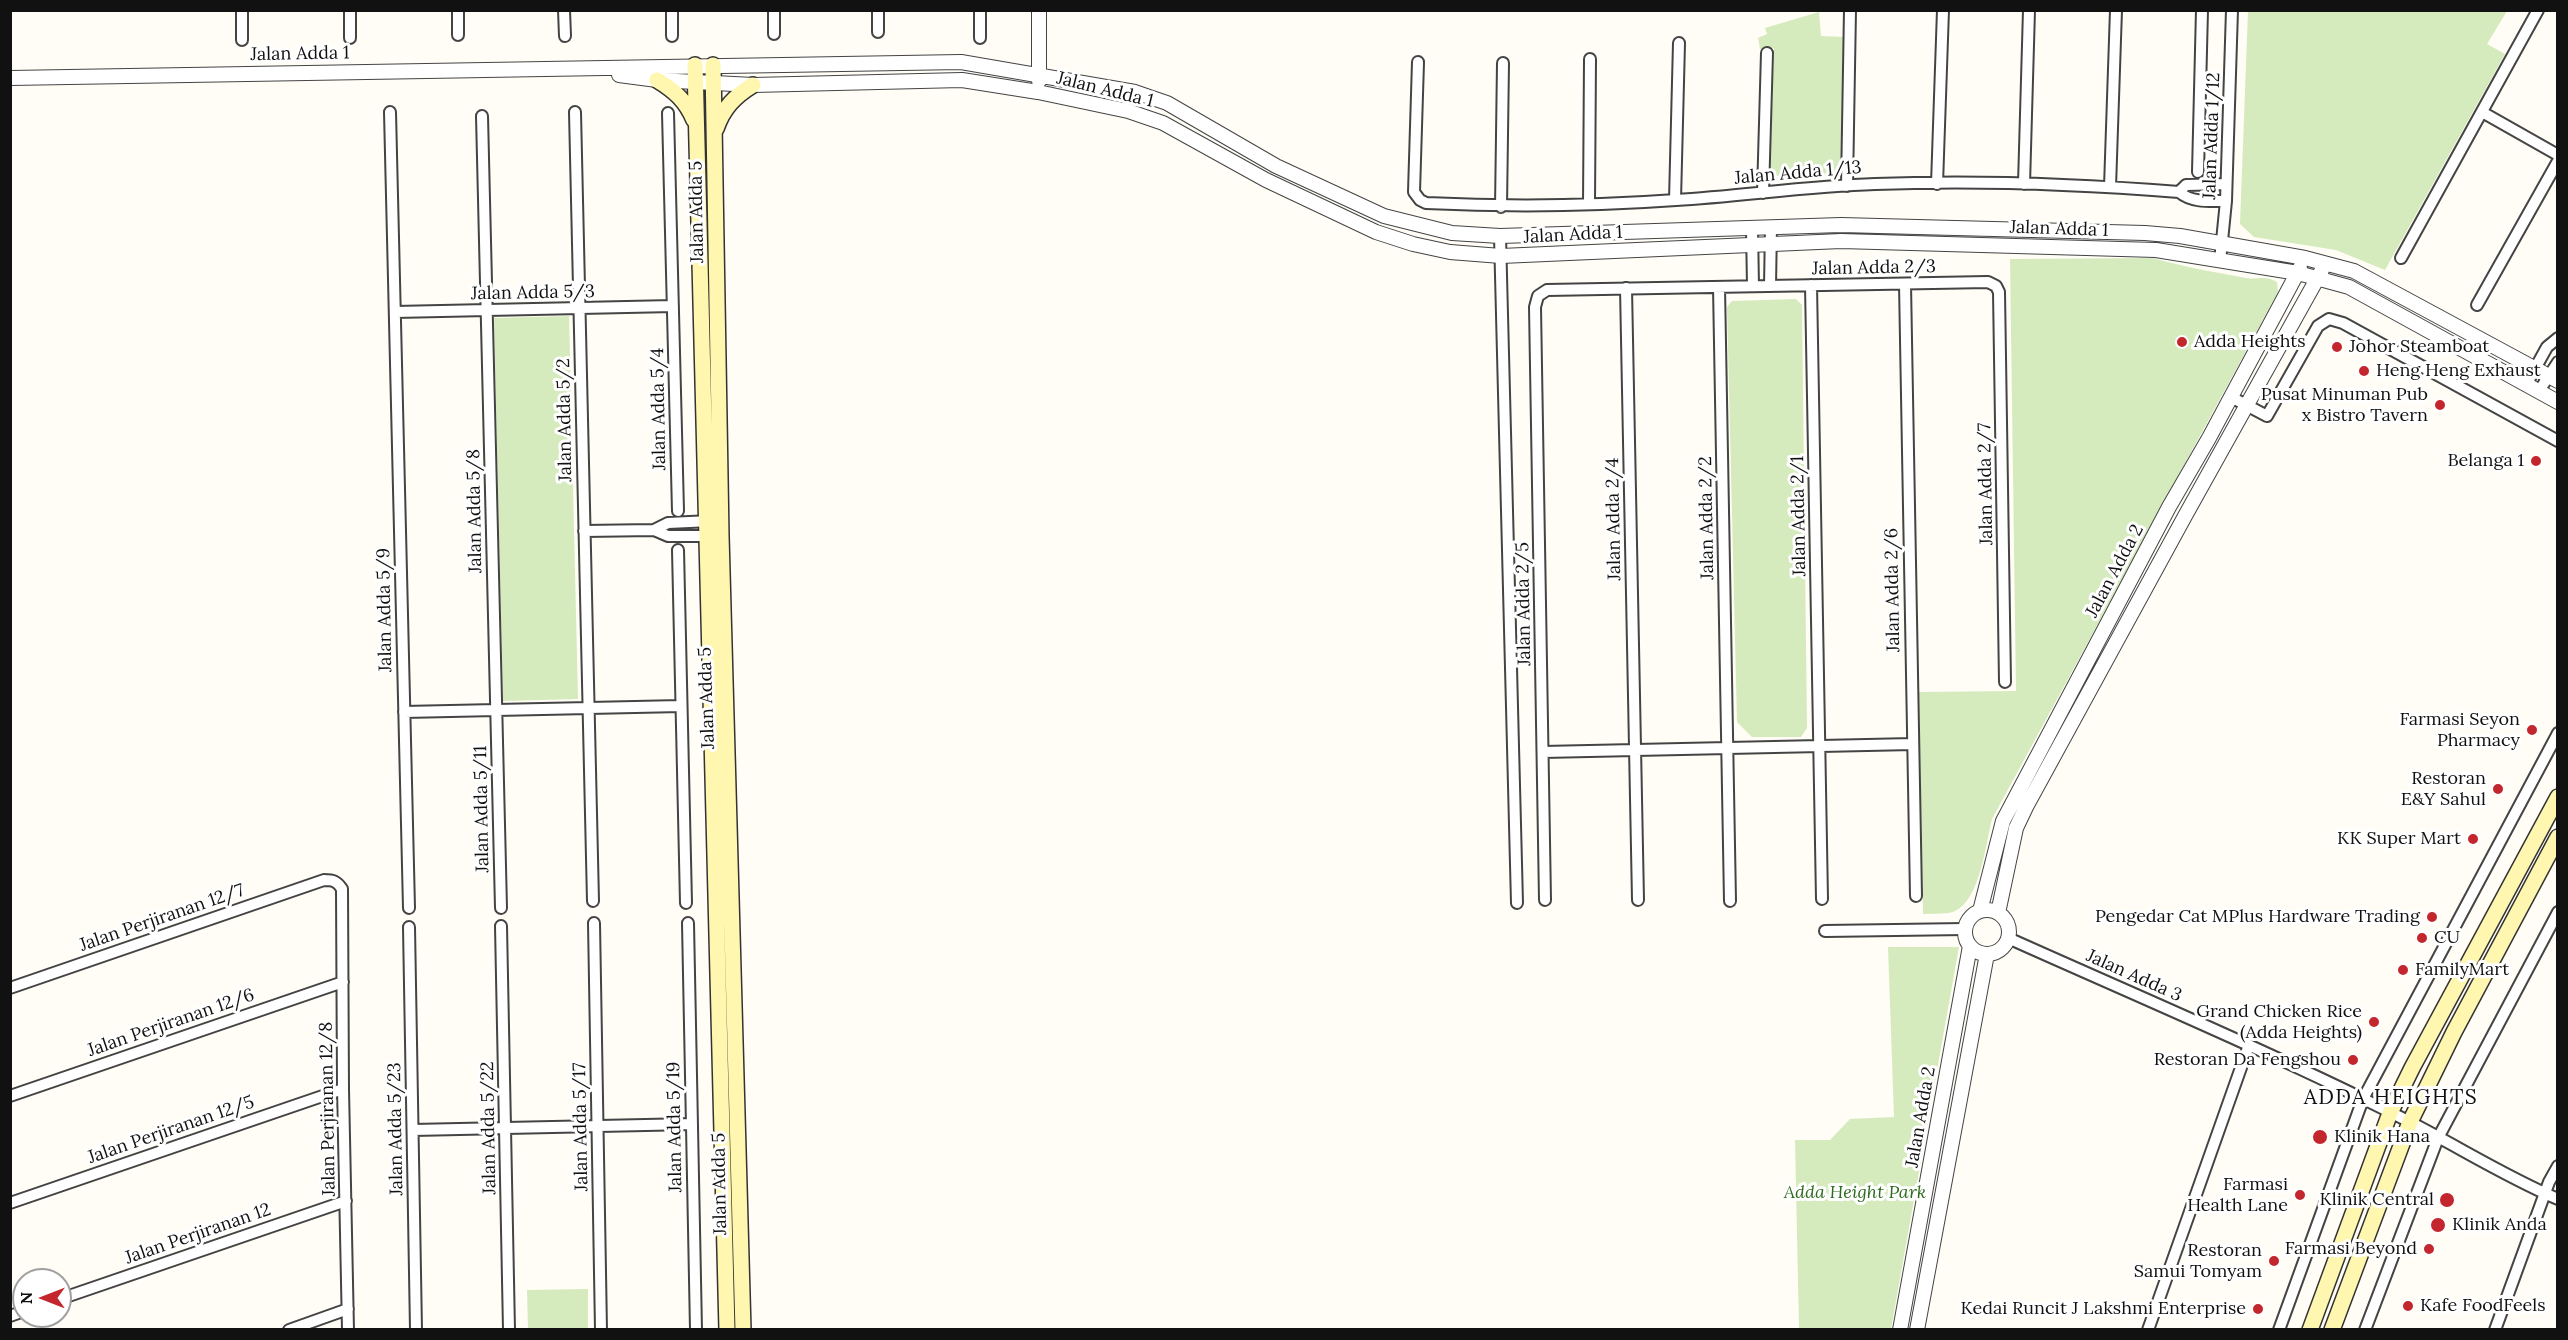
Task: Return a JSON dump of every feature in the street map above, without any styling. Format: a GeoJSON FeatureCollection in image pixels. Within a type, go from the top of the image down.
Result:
{"type":"FeatureCollection","features":[{"type":"Feature","properties":{"kind":"main road","name":"Jalan Adda 5"},"geometry":{"type":"LineString","coordinates":[[695,65],[714,529],[727,979],[743,1329]]}},
{"type":"Feature","properties":{"kind":"main road","name":"Jalan Adda 5"},"geometry":{"type":"LineString","coordinates":[[713,65],[715,132],[714,529]]}},
{"type":"Feature","properties":{"kind":"main road"},"geometry":{"type":"LineString","coordinates":[[657,80],[675,90],[688,106],[697,126]]}},
{"type":"Feature","properties":{"kind":"main road"},"geometry":{"type":"LineString","coordinates":[[715,132],[728,105],[738,94],[753,85]]}},
{"type":"Feature","properties":{"kind":"main road"},"geometry":{"type":"LineString","coordinates":[[2310,1329],[2390,1113],[2558,797]]}},
{"type":"Feature","properties":{"kind":"main road"},"geometry":{"type":"LineString","coordinates":[[2331,1329],[2410,1122],[2558,837]]}},
{"type":"Feature","properties":{"kind":"main road","name":"Jalan Adda 5"},"geometry":{"type":"LineString","coordinates":[[727,979],[727,1329]]}},
{"type":"Feature","properties":{"kind":"street"},"geometry":{"type":"LineString","coordinates":[[242,10],[242,40]]}},
{"type":"Feature","properties":{"kind":"street"},"geometry":{"type":"LineString","coordinates":[[350,10],[350,38]]}},
{"type":"Feature","properties":{"kind":"street"},"geometry":{"type":"LineString","coordinates":[[458,10],[458,35]]}},
{"type":"Feature","properties":{"kind":"street"},"geometry":{"type":"LineString","coordinates":[[564,10],[565,36]]}},
{"type":"Feature","properties":{"kind":"street"},"geometry":{"type":"LineString","coordinates":[[672,10],[672,36]]}},
{"type":"Feature","properties":{"kind":"street"},"geometry":{"type":"LineString","coordinates":[[774,10],[774,34]]}},
{"type":"Feature","properties":{"kind":"street"},"geometry":{"type":"LineString","coordinates":[[878,10],[878,32]]}},
{"type":"Feature","properties":{"kind":"street"},"geometry":{"type":"LineString","coordinates":[[980,10],[980,38]]}},
{"type":"Feature","properties":{"kind":"street"},"geometry":{"type":"LineString","coordinates":[[1038,92],[1039,10]]}},
{"type":"Feature","properties":{"kind":"street"},"geometry":{"type":"LineString","coordinates":[[1847,186],[1850,10]]}},
{"type":"Feature","properties":{"kind":"street"},"geometry":{"type":"LineString","coordinates":[[1937,184],[1943,10]]}},
{"type":"Feature","properties":{"kind":"street"},"geometry":{"type":"LineString","coordinates":[[2024,184],[2029,10]]}},
{"type":"Feature","properties":{"kind":"street"},"geometry":{"type":"LineString","coordinates":[[2110,187],[2116,10]]}},
{"type":"Feature","properties":{"kind":"street"},"geometry":{"type":"LineString","coordinates":[[2198,172],[2202,10]]}},
{"type":"Feature","properties":{"kind":"street","name":"Jalan Adda 1/12"},"geometry":{"type":"LineString","coordinates":[[2220,261],[2226,201],[2232,10]]}},
{"type":"Feature","properties":{"kind":"street"},"geometry":{"type":"LineString","coordinates":[[2401,258],[2538,10]]}},
{"type":"Feature","properties":{"kind":"street"},"geometry":{"type":"LineString","coordinates":[[1675,200],[1679,43]]}},
{"type":"Feature","properties":{"kind":"street"},"geometry":{"type":"LineString","coordinates":[[1763,193],[1767,53]]}},
{"type":"Feature","properties":{"kind":"street"},"geometry":{"type":"LineString","coordinates":[[1589,204],[1590,59]]}},
{"type":"Feature","properties":{"kind":"street","name":"Jalan Adda 1/13"},"geometry":{"type":"LineString","coordinates":[[1418,62],[1414,192],[1420,200],[1426,203],[1501,207],[1589,204],[1675,200],[1847,186],[1937,184],[2024,184],[2179,192]]}},
{"type":"Feature","properties":{"kind":"street","name":"Jalan Adda 1"},"geometry":{"type":"LineString","coordinates":[[10,78],[328,71],[591,70],[695,65],[961,63],[1039,74],[1135,92],[1167,103],[1276,166],[1384,216],[1452,233],[1500,236],[1841,225],[2145,233],[2305,258],[2354,271],[2553,379]]}},
{"type":"Feature","properties":{"kind":"street"},"geometry":{"type":"LineString","coordinates":[[1501,207],[1503,63]]}},
{"type":"Feature","properties":{"kind":"street","name":"Jalan Adda 1"},"geometry":{"type":"LineString","coordinates":[[591,70],[657,80],[753,85],[962,80],[1038,92],[1128,111],[1163,123],[1266,180],[1376,232],[1413,244],[1450,252],[1501,256],[1841,242],[2135,249],[2298,273],[2349,287],[2558,402]]}},
{"type":"Feature","properties":{"kind":"street"},"geometry":{"type":"LineString","coordinates":[[390,112],[395,312]]}},
{"type":"Feature","properties":{"kind":"street","name":"Jalan Adda 5/2"},"geometry":{"type":"LineString","coordinates":[[575,112],[593,901]]}},
{"type":"Feature","properties":{"kind":"street"},"geometry":{"type":"LineString","coordinates":[[2482,112],[2558,155]]}},
{"type":"Feature","properties":{"kind":"street","name":"Jalan Adda 5/4"},"geometry":{"type":"LineString","coordinates":[[668,113],[678,511]]}},
{"type":"Feature","properties":{"kind":"street","name":"Jalan Adda 5/8"},"geometry":{"type":"LineString","coordinates":[[482,116],[496,710]]}},
{"type":"Feature","properties":{"kind":"street"},"geometry":{"type":"LineString","coordinates":[[2478,305],[2558,161]]}},
{"type":"Feature","properties":{"kind":"street"},"geometry":{"type":"LineString","coordinates":[[2226,184],[2186,185],[2179,192],[2186,198],[2195,200],[2226,201]]}},
{"type":"Feature","properties":{"kind":"street"},"geometry":{"type":"LineString","coordinates":[[1770,286],[1771,227]]}},
{"type":"Feature","properties":{"kind":"street"},"geometry":{"type":"LineString","coordinates":[[1752,229],[1753,286]]}},
{"type":"Feature","properties":{"kind":"street"},"geometry":{"type":"LineString","coordinates":[[1500,236],[1517,903]]}},
{"type":"Feature","properties":{"kind":"street","name":"Jalan Adda 2"},"geometry":{"type":"LineString","coordinates":[[1998,913],[2016,828],[2038,773],[2169,507],[2305,258]]}},
{"type":"Feature","properties":{"kind":"street","name":"Jalan Adda 2"},"geometry":{"type":"LineString","coordinates":[[1900,1329],[1970,946],[1965,929],[1970,918],[1980,911],[2004,821],[2038,773],[2326,263]]}},
{"type":"Feature","properties":{"kind":"street","name":"Jalan Adda 2/3"},"geometry":{"type":"LineString","coordinates":[[1719,287],[1988,282],[1996,286]]}},
{"type":"Feature","properties":{"kind":"street","name":"Jalan Adda 2/6"},"geometry":{"type":"LineString","coordinates":[[1905,284],[1916,896]]}},
{"type":"Feature","properties":{"kind":"street","name":"Jalan Adda 2/1"},"geometry":{"type":"LineString","coordinates":[[1811,285],[1822,899]]}},
{"type":"Feature","properties":{"kind":"street","name":"Jalan Adda 2/7"},"geometry":{"type":"LineString","coordinates":[[1996,286],[2000,304],[2005,682]]}},
{"type":"Feature","properties":{"kind":"street"},"geometry":{"type":"LineString","coordinates":[[1626,288],[1719,287]]}},
{"type":"Feature","properties":{"kind":"street","name":"Jalan Adda 2/2"},"geometry":{"type":"LineString","coordinates":[[1719,287],[1730,901]]}},
{"type":"Feature","properties":{"kind":"street","name":"Jalan Adda 2/5"},"geometry":{"type":"LineString","coordinates":[[1545,900],[1535,308],[1538,296],[1547,290],[1626,288]]}},
{"type":"Feature","properties":{"kind":"street","name":"Jalan Adda 2/4"},"geometry":{"type":"LineString","coordinates":[[1626,288],[1638,900]]}},
{"type":"Feature","properties":{"kind":"street","name":"Jalan Adda 5/3"},"geometry":{"type":"LineString","coordinates":[[395,312],[673,306]]}},
{"type":"Feature","properties":{"kind":"street","name":"Jalan Adda 5/9"},"geometry":{"type":"LineString","coordinates":[[395,312],[409,908]]}},
{"type":"Feature","properties":{"kind":"street"},"geometry":{"type":"LineString","coordinates":[[2231,397],[2267,416],[2318,326],[2329,319],[2343,323],[2558,441]]}},
{"type":"Feature","properties":{"kind":"street"},"geometry":{"type":"LineString","coordinates":[[2532,388],[2535,369],[2553,340],[2558,338]]}},
{"type":"Feature","properties":{"kind":"street"},"geometry":{"type":"LineString","coordinates":[[2532,388],[2553,379],[2558,362]]}},
{"type":"Feature","properties":{"kind":"street"},"geometry":{"type":"LineString","coordinates":[[584,531],[654,530],[668,536],[714,529]]}},
{"type":"Feature","properties":{"kind":"street"},"geometry":{"type":"LineString","coordinates":[[678,550],[686,903]]}},
{"type":"Feature","properties":{"kind":"street"},"geometry":{"type":"LineString","coordinates":[[404,712],[681,706]]}},
{"type":"Feature","properties":{"kind":"street","name":"Jalan Adda 5/11"},"geometry":{"type":"LineString","coordinates":[[496,710],[501,908]]}},
{"type":"Feature","properties":{"kind":"street"},"geometry":{"type":"LineString","coordinates":[[2279,1329],[2363,1100],[2558,733]]}},
{"type":"Feature","properties":{"kind":"street"},"geometry":{"type":"LineString","coordinates":[[1543,752],[1912,744]]}},
{"type":"Feature","properties":{"kind":"street","name":"Jalan Perjiranan 12/8"},"geometry":{"type":"LineString","coordinates":[[324,880],[334,880],[342,889],[348,1329]]}},
{"type":"Feature","properties":{"kind":"street","name":"Jalan Perjiranan 12/7"},"geometry":{"type":"LineString","coordinates":[[10,988],[324,880]]}},
{"type":"Feature","properties":{"kind":"street"},"geometry":{"type":"LineString","coordinates":[[1970,946],[1975,951],[1987,954],[2000,949],[2008,938],[2006,921],[1998,913],[1980,911]]}},
{"type":"Feature","properties":{"kind":"street"},"geometry":{"type":"LineString","coordinates":[[2366,1329],[2438,1138],[2558,912]]}},
{"type":"Feature","properties":{"kind":"street","name":"Jalan Adda 5/17"},"geometry":{"type":"LineString","coordinates":[[594,923],[602,1329]]}},
{"type":"Feature","properties":{"kind":"street","name":"Jalan Adda 5/19"},"geometry":{"type":"LineString","coordinates":[[688,923],[696,1329]]}},
{"type":"Feature","properties":{"kind":"street","name":"Jalan Adda 5/22"},"geometry":{"type":"LineString","coordinates":[[501,926],[509,1329]]}},
{"type":"Feature","properties":{"kind":"street","name":"Jalan Adda 5/23"},"geometry":{"type":"LineString","coordinates":[[409,927],[416,1329]]}},
{"type":"Feature","properties":{"kind":"street"},"geometry":{"type":"LineString","coordinates":[[1824,931],[1965,929]]}},
{"type":"Feature","properties":{"kind":"street","name":"Jalan Adda 3"},"geometry":{"type":"LineString","coordinates":[[2008,938],[2249,1045],[2410,1122],[2482,1163],[2558,1199]]}},
{"type":"Feature","properties":{"kind":"street","name":"Jalan Adda 2"},"geometry":{"type":"LineString","coordinates":[[1917,1329],[1987,954]]}},
{"type":"Feature","properties":{"kind":"street","name":"Jalan Perjiranan 12/6"},"geometry":{"type":"LineString","coordinates":[[10,1096],[343,982]]}},
{"type":"Feature","properties":{"kind":"street"},"geometry":{"type":"LineString","coordinates":[[2148,1329],[2249,1045]]}},
{"type":"Feature","properties":{"kind":"street","name":"Jalan Perjiranan 12/5"},"geometry":{"type":"LineString","coordinates":[[10,1203],[343,1089]]}},
{"type":"Feature","properties":{"kind":"street"},"geometry":{"type":"LineString","coordinates":[[412,1130],[692,1124]]}},
{"type":"Feature","properties":{"kind":"street"},"geometry":{"type":"LineString","coordinates":[[2495,1329],[2545,1194],[2558,1166]]}},
{"type":"Feature","properties":{"kind":"street","name":"Jalan Perjiranan 12"},"geometry":{"type":"LineString","coordinates":[[72,1295],[346,1201]]}},
{"type":"Feature","properties":{"kind":"street"},"geometry":{"type":"LineString","coordinates":[[289,1329],[348,1310]]}},
{"type":"Feature","properties":{"kind":"green space"},"geometry":{"type":"Polygon","coordinates":[[[2248,11],[2507,11],[2487,44],[2505,54],[2385,270],[2336,250],[2254,237],[2240,224],[2248,11]]]}},
{"type":"Feature","properties":{"kind":"green space"},"geometry":{"type":"Polygon","coordinates":[[[1819,12],[1821,36],[1847,37],[1844,173],[1773,176],[1770,170],[1774,48],[1760,49],[1758,38],[1767,34],[1765,28],[1819,12]]]}},
{"type":"Feature","properties":{"kind":"green space"},"geometry":{"type":"Polygon","coordinates":[[[2153,258],[2246,278],[2269,279],[2277,282],[2278,292],[1992,819],[1981,870],[1970,895],[1964,905],[1955,911],[1923,914],[1919,692],[2016,691],[2010,259],[2153,258]]]}},
{"type":"Feature","properties":{"kind":"green space"},"geometry":{"type":"Polygon","coordinates":[[[1796,299],[1802,305],[1807,728],[1801,737],[1752,737],[1737,722],[1727,307],[1732,301],[1796,299]]]}},
{"type":"Feature","properties":{"kind":"green space"},"geometry":{"type":"Polygon","coordinates":[[[569,316],[578,699],[503,701],[494,318],[569,316]]]}},
{"type":"Feature","properties":{"kind":"green space","name":"Adda Height Park"},"geometry":{"type":"Polygon","coordinates":[[[1888,947],[1959,947],[1891,1329],[1799,1329],[1795,1140],[1830,1140],[1850,1119],[1894,1117],[1888,947]]]}},
{"type":"Feature","properties":{"kind":"green space"},"geometry":{"type":"Polygon","coordinates":[[[588,1289],[588,1329],[528,1329],[527,1290],[588,1289]]]}},
{"type":"Feature","properties":{"kind":"place","name":"Adda Heights"},"geometry":{"type":"Point","coordinates":[2182,342]}},
{"type":"Feature","properties":{"kind":"place","name":"Johor Steamboat"},"geometry":{"type":"Point","coordinates":[2337,347]}},
{"type":"Feature","properties":{"kind":"place","name":"Heng Heng Exhaust"},"geometry":{"type":"Point","coordinates":[2364,371]}},
{"type":"Feature","properties":{"kind":"place","name":"Pusat Minuman Pub x Bistro Tavern"},"geometry":{"type":"Point","coordinates":[2440,405]}},
{"type":"Feature","properties":{"kind":"place","name":"Belanga 1"},"geometry":{"type":"Point","coordinates":[2536,461]}},
{"type":"Feature","properties":{"kind":"place","name":"Farmasi Seyon Pharmacy"},"geometry":{"type":"Point","coordinates":[2532,730]}},
{"type":"Feature","properties":{"kind":"place","name":"Restoran E&Y Sahul"},"geometry":{"type":"Point","coordinates":[2498,789]}},
{"type":"Feature","properties":{"kind":"place","name":"KK Super Mart"},"geometry":{"type":"Point","coordinates":[2473,839]}},
{"type":"Feature","properties":{"kind":"place","name":"Pengedar Cat MPlus Hardware Trading"},"geometry":{"type":"Point","coordinates":[2432,917]}},
{"type":"Feature","properties":{"kind":"place","name":"CU"},"geometry":{"type":"Point","coordinates":[2422,938]}},
{"type":"Feature","properties":{"kind":"place","name":"FamilyMart"},"geometry":{"type":"Point","coordinates":[2403,970]}},
{"type":"Feature","properties":{"kind":"place","name":"Grand Chicken Rice (Adda Heights)"},"geometry":{"type":"Point","coordinates":[2374,1022]}},
{"type":"Feature","properties":{"kind":"place","name":"Restoran Da Fengshou"},"geometry":{"type":"Point","coordinates":[2353,1060]}},
{"type":"Feature","properties":{"kind":"place","name":"Klinik Hana"},"geometry":{"type":"Point","coordinates":[2320,1137]}},
{"type":"Feature","properties":{"kind":"place","name":"Farmasi Health Lane"},"geometry":{"type":"Point","coordinates":[2300,1195]}},
{"type":"Feature","properties":{"kind":"place","name":"Klinik Central"},"geometry":{"type":"Point","coordinates":[2447,1200]}},
{"type":"Feature","properties":{"kind":"place","name":"Klinik Anda"},"geometry":{"type":"Point","coordinates":[2438,1225]}},
{"type":"Feature","properties":{"kind":"place","name":"Farmasi Beyond"},"geometry":{"type":"Point","coordinates":[2429,1249]}},
{"type":"Feature","properties":{"kind":"place","name":"Restoran Samui Tomyam"},"geometry":{"type":"Point","coordinates":[2274,1261]}},
{"type":"Feature","properties":{"kind":"place","name":"Kafe FoodFeels"},"geometry":{"type":"Point","coordinates":[2408,1306]}},
{"type":"Feature","properties":{"kind":"place","name":"Kedai Runcit J Lakshmi Enterprise"},"geometry":{"type":"Point","coordinates":[2258,1309]}},
{"type":"Feature","properties":{"kind":"district","name":"ADDA HEIGHTS"},"geometry":{"type":"Point","coordinates":[2391,1098]}}]}
